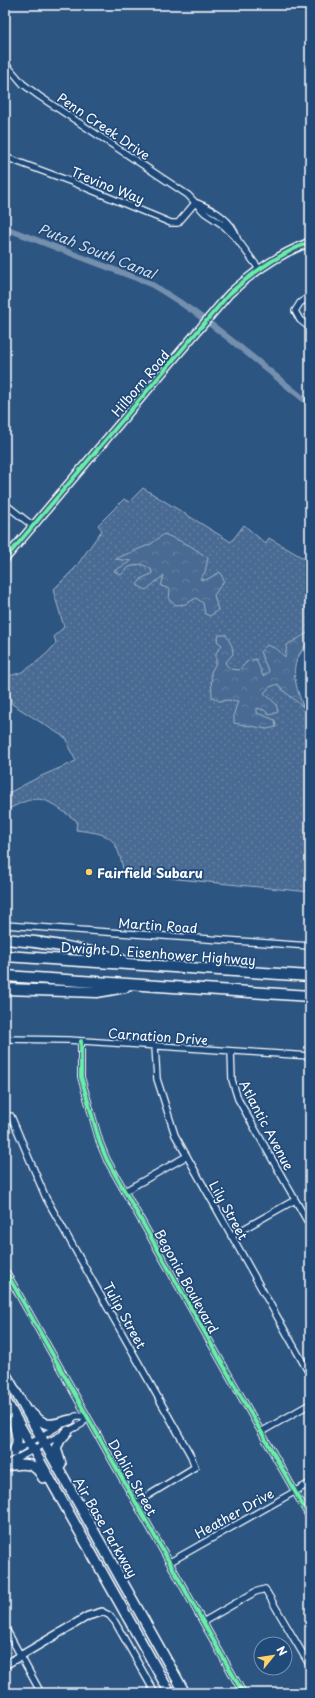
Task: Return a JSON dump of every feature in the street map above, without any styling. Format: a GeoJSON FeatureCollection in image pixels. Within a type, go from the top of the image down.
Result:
{"type":"FeatureCollection","features":[{"type":"Feature","properties":{"kind":"highway"},"geometry":{"type":"LineString","coordinates":[[5,939],[95,952],[141,965]]}},
{"type":"Feature","properties":{"kind":"highway","name":"Dwight D. Eisenhower Highway"},"geometry":{"type":"LineString","coordinates":[[5,956],[310,976]]}},
{"type":"Feature","properties":{"kind":"highway"},"geometry":{"type":"LineString","coordinates":[[5,976],[310,996]]}},
{"type":"Feature","properties":{"kind":"highway"},"geometry":{"type":"LineString","coordinates":[[5,989],[96,992],[143,984]]}},
{"type":"Feature","properties":{"kind":"main road","name":"Air Base Parkway"},"geometry":{"type":"LineString","coordinates":[[5,1373],[185,1693]]}},
{"type":"Feature","properties":{"kind":"main road","name":"Air Base Parkway"},"geometry":{"type":"LineString","coordinates":[[5,1399],[170,1693]]}},
{"type":"Feature","properties":{"kind":"main road"},"geometry":{"type":"LineString","coordinates":[[23,1406],[42,1423],[47,1425],[70,1420]]}},
{"type":"Feature","properties":{"kind":"main road"},"geometry":{"type":"LineString","coordinates":[[8,1454],[17,1447],[18,1442],[12,1412]]}},
{"type":"Feature","properties":{"kind":"main road"},"geometry":{"type":"LineString","coordinates":[[68,1431],[60,1440],[56,1448],[69,1488]]}},
{"type":"Feature","properties":{"kind":"main road"},"geometry":{"type":"LineString","coordinates":[[5,1465],[24,1463],[37,1469],[58,1504],[79,1530]]}},
{"type":"Feature","properties":{"kind":"street","name":"Penn Creek Drive"},"geometry":{"type":"LineString","coordinates":[[5,63],[23,84],[39,96],[188,195],[205,213],[223,225],[237,238],[259,269]]}},
{"type":"Feature","properties":{"kind":"street","name":"Trevino Way"},"geometry":{"type":"LineString","coordinates":[[5,157],[171,222],[178,223],[195,202]]}},
{"type":"Feature","properties":{"kind":"street","name":"Penn Creek Drive"},"geometry":{"type":"LineString","coordinates":[[195,202],[216,213],[234,229],[237,238]]}},
{"type":"Feature","properties":{"kind":"street","name":"Penn Creek Drive"},"geometry":{"type":"LineString","coordinates":[[216,213],[223,225]]}},
{"type":"Feature","properties":{"kind":"street","name":"Hilborn Road"},"geometry":{"type":"LineString","coordinates":[[5,559],[229,294],[259,269],[286,252],[310,242]]}},
{"type":"Feature","properties":{"kind":"street"},"geometry":{"type":"LineString","coordinates":[[310,296],[300,303],[295,311],[300,320],[310,328]]}},
{"type":"Feature","properties":{"kind":"street"},"geometry":{"type":"LineString","coordinates":[[5,504],[33,526]]}},
{"type":"Feature","properties":{"kind":"street","name":"Martin Road"},"geometry":{"type":"LineString","coordinates":[[5,925],[310,946]]}},
{"type":"Feature","properties":{"kind":"street","name":"Carnation Drive"},"geometry":{"type":"LineString","coordinates":[[5,1039],[81,1041],[310,1056]]}},
{"type":"Feature","properties":{"kind":"street","name":"Begonia Boulevard"},"geometry":{"type":"LineString","coordinates":[[81,1041],[81,1077],[100,1144],[125,1191],[310,1518]]}},
{"type":"Feature","properties":{"kind":"street","name":"Lily Street"},"geometry":{"type":"LineString","coordinates":[[155,1046],[155,1070],[171,1126],[231,1236],[310,1375]]}},
{"type":"Feature","properties":{"kind":"street","name":"Atlantic Avenue"},"geometry":{"type":"LineString","coordinates":[[231,1051],[232,1080],[238,1099],[310,1226]]}},
{"type":"Feature","properties":{"kind":"street","name":"Tulip Street"},"geometry":{"type":"LineString","coordinates":[[5,1117],[11,1116],[46,1198],[192,1456],[195,1467],[136,1503]]}},
{"type":"Feature","properties":{"kind":"street"},"geometry":{"type":"LineString","coordinates":[[125,1191],[187,1156]]}},
{"type":"Feature","properties":{"kind":"street"},"geometry":{"type":"LineString","coordinates":[[231,1236],[295,1200]]}},
{"type":"Feature","properties":{"kind":"street","name":"Dahlia Street"},"geometry":{"type":"LineString","coordinates":[[5,1270],[243,1693]]}},
{"type":"Feature","properties":{"kind":"street"},"geometry":{"type":"LineString","coordinates":[[261,1432],[310,1404]]}},
{"type":"Feature","properties":{"kind":"street"},"geometry":{"type":"LineString","coordinates":[[5,1465],[76,1416],[87,1416]]}},
{"type":"Feature","properties":{"kind":"street"},"geometry":{"type":"LineString","coordinates":[[42,1440],[68,1431],[82,1424],[87,1416]]}},
{"type":"Feature","properties":{"kind":"street"},"geometry":{"type":"LineString","coordinates":[[8,1454],[31,1446]]}},
{"type":"Feature","properties":{"kind":"street","name":"Heather Drive"},"geometry":{"type":"LineString","coordinates":[[170,1562],[310,1483]]}},
{"type":"Feature","properties":{"kind":"street"},"geometry":{"type":"LineString","coordinates":[[203,1622],[256,1592],[265,1589],[310,1666]]}},
{"type":"Feature","properties":{"kind":"street"},"geometry":{"type":"LineString","coordinates":[[5,1666],[88,1616],[102,1612],[109,1615],[115,1622],[154,1693]]}},
{"type":"Feature","properties":{"kind":"street"},"geometry":{"type":"LineString","coordinates":[[5,1627],[41,1693]]}},
{"type":"Feature","properties":{"kind":"green space"},"geometry":{"type":"Polygon","coordinates":[[[143,488],[231,542],[244,525],[266,544],[269,538],[310,562],[310,641],[299,656],[293,672],[298,693],[310,716],[310,892],[177,879],[123,869],[117,849],[109,838],[96,833],[76,830],[77,821],[50,803],[36,799],[18,804],[5,811],[5,795],[39,777],[76,761],[69,748],[67,739],[12,704],[5,680],[22,672],[36,662],[56,643],[54,636],[64,627],[53,590],[75,568],[102,530],[98,525],[124,499],[129,502],[143,488]]]}},
{"type":"Feature","properties":{"kind":"green space"},"geometry":{"type":"Polygon","coordinates":[[[164,534],[189,545],[208,558],[205,572],[200,579],[206,580],[220,572],[224,581],[214,595],[218,610],[210,616],[205,614],[203,603],[196,598],[186,604],[176,605],[169,600],[170,589],[161,586],[164,575],[146,590],[137,585],[142,578],[152,574],[151,569],[141,564],[129,567],[121,575],[114,571],[131,561],[115,559],[151,544],[164,534]]]}},
{"type":"Feature","properties":{"kind":"green space"},"geometry":{"type":"Polygon","coordinates":[[[310,630],[310,641],[298,657],[294,672],[303,707],[278,684],[270,687],[264,693],[276,704],[278,712],[270,715],[264,710],[257,708],[257,713],[275,720],[276,727],[267,729],[234,723],[234,713],[238,701],[219,701],[212,697],[211,672],[216,663],[216,653],[222,645],[217,641],[219,635],[226,635],[232,646],[233,654],[225,663],[230,669],[239,670],[248,661],[256,659],[263,676],[269,672],[260,652],[267,645],[277,649],[285,657],[287,645],[303,636],[310,630]]]}},
{"type":"Feature","properties":{"kind":"waterway","name":"Putah South Canal"},"geometry":{"type":"LineString","coordinates":[[5,228],[149,283],[191,310],[232,340],[310,404]]}},
{"type":"Feature","properties":{"kind":"cycle path"},"geometry":{"type":"LineString","coordinates":[[5,559],[229,294],[267,264],[310,242]]}},
{"type":"Feature","properties":{"kind":"cycle path"},"geometry":{"type":"LineString","coordinates":[[81,1041],[81,1077],[100,1143],[107,1160],[310,1518]]}},
{"type":"Feature","properties":{"kind":"cycle path"},"geometry":{"type":"LineString","coordinates":[[5,1270],[243,1693]]}},
{"type":"Feature","properties":{"kind":"place","name":"Fairfield Subaru"},"geometry":{"type":"Point","coordinates":[89,872]}}]}
